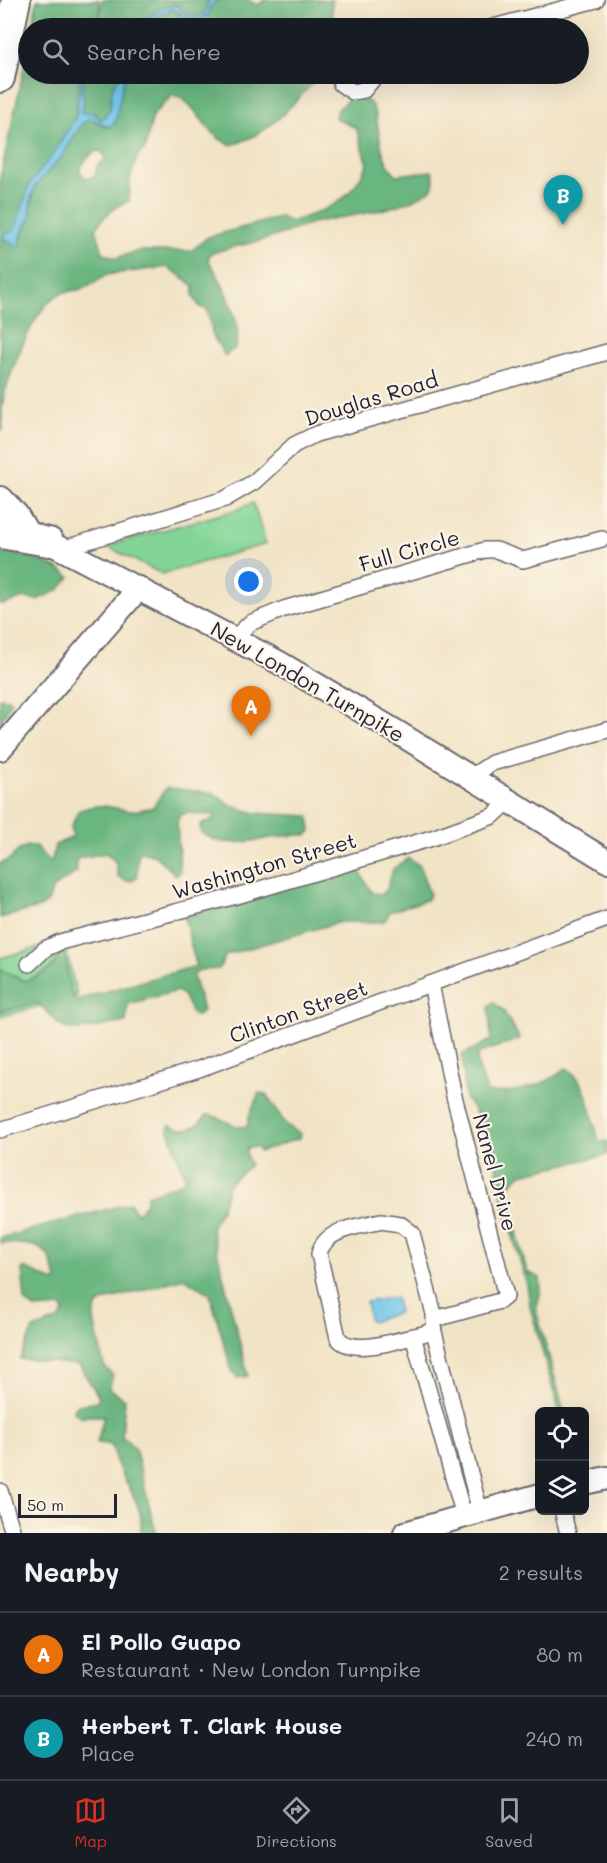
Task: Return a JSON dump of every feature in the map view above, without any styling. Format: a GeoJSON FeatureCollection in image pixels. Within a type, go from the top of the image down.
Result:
{"type":"FeatureCollection","features":[{"type":"Feature","properties":{"kind":"highway"},"geometry":{"type":"LineString","coordinates":[[0,78],[16,0]]}},
{"type":"Feature","properties":{"kind":"highway"},"geometry":{"type":"LineString","coordinates":[[0,501],[14,516],[7,527],[55,545]]}},
{"type":"Feature","properties":{"kind":"main road","name":"New London Turnpike"},"geometry":{"type":"LineString","coordinates":[[55,545],[234,638],[471,777],[607,861]]}},
{"type":"Feature","properties":{"kind":"main road"},"geometry":{"type":"LineString","coordinates":[[0,749],[139,588]]}},
{"type":"Feature","properties":{"kind":"main road"},"geometry":{"type":"LineString","coordinates":[[405,1533],[535,1496]]}},
{"type":"Feature","properties":{"kind":"street"},"geometry":{"type":"LineString","coordinates":[[528,18],[596,0]]}},
{"type":"Feature","properties":{"kind":"street"},"geometry":{"type":"LineString","coordinates":[[341,84],[353,92],[364,90],[369,84]]}},
{"type":"Feature","properties":{"kind":"street","name":"Douglas Road"},"geometry":{"type":"LineString","coordinates":[[55,545],[225,499],[254,482],[291,447],[316,435],[607,352]]}},
{"type":"Feature","properties":{"kind":"street","name":"Full Circle"},"geometry":{"type":"LineString","coordinates":[[234,638],[250,623],[284,609],[485,550],[496,550],[523,560],[602,539]]}},
{"type":"Feature","properties":{"kind":"street"},"geometry":{"type":"LineString","coordinates":[[471,777],[492,763],[607,730]]}},
{"type":"Feature","properties":{"kind":"street","name":"Washington Street"},"geometry":{"type":"LineString","coordinates":[[29,964],[39,953],[60,942],[248,893],[432,838],[493,816],[509,801]]}},
{"type":"Feature","properties":{"kind":"street","name":"Clinton Street"},"geometry":{"type":"LineString","coordinates":[[0,1130],[199,1069],[607,919]]}},
{"type":"Feature","properties":{"kind":"street","name":"Nanel Drive"},"geometry":{"type":"LineString","coordinates":[[431,984],[454,1096],[506,1295],[503,1300],[434,1323],[430,1332],[363,1347],[339,1340],[319,1262],[320,1248],[327,1238],[337,1232],[381,1221],[396,1222],[407,1227],[414,1239],[434,1323],[472,1514]]}},
{"type":"Feature","properties":{"kind":"street"},"geometry":{"type":"LineString","coordinates":[[413,1336],[472,1514]]}},
{"type":"Feature","properties":{"kind":"street"},"geometry":{"type":"LineString","coordinates":[[0,1491],[13,1533]]}},
{"type":"Feature","properties":{"kind":"street"},"geometry":{"type":"LineString","coordinates":[[563,1515],[568,1533]]}},
{"type":"Feature","properties":{"kind":"green space"},"geometry":{"type":"Polygon","coordinates":[[[37,0],[99,0],[100,11],[98,18],[34,18],[37,0]]]}},
{"type":"Feature","properties":{"kind":"green space"},"geometry":{"type":"Polygon","coordinates":[[[102,0],[209,0],[204,15],[188,14],[177,5],[147,18],[99,18],[102,0]]]}},
{"type":"Feature","properties":{"kind":"green space"},"geometry":{"type":"Polygon","coordinates":[[[219,0],[248,0],[258,5],[264,0],[333,0],[332,15],[334,18],[204,18],[209,14],[210,7],[219,0]]]}},
{"type":"Feature","properties":{"kind":"green space"},"geometry":{"type":"Polygon","coordinates":[[[172,9],[180,15],[197,18],[155,18],[172,9]]]}},
{"type":"Feature","properties":{"kind":"green space"},"geometry":{"type":"Polygon","coordinates":[[[21,84],[80,84],[76,116],[22,207],[15,230],[4,239],[19,246],[29,220],[33,192],[37,183],[59,159],[81,126],[90,118],[106,127],[115,123],[123,84],[312,84],[269,126],[244,141],[230,145],[212,132],[187,103],[173,95],[153,115],[145,149],[138,155],[130,179],[129,201],[110,212],[96,229],[103,253],[116,258],[139,251],[191,251],[208,237],[280,217],[292,222],[329,207],[346,196],[368,164],[356,128],[335,118],[337,111],[350,97],[367,101],[373,108],[381,146],[390,167],[397,175],[432,171],[434,179],[432,187],[418,198],[390,208],[311,223],[279,235],[210,254],[208,260],[225,290],[237,328],[235,348],[225,356],[213,336],[207,309],[200,307],[193,296],[194,286],[168,267],[111,274],[84,288],[60,294],[50,301],[40,313],[15,362],[5,395],[2,410],[3,430],[0,432],[0,178],[21,84]],[[96,152],[84,162],[80,172],[86,178],[95,177],[97,166],[105,160],[104,154],[96,152]]]}},
{"type":"Feature","properties":{"kind":"green space"},"geometry":{"type":"Polygon","coordinates":[[[82,84],[115,84],[112,88],[110,110],[103,119],[99,119],[96,115],[80,113],[82,84]]]}},
{"type":"Feature","properties":{"kind":"green space"},"geometry":{"type":"Polygon","coordinates":[[[253,503],[266,544],[162,574],[106,546],[236,510],[253,503]]]}},
{"type":"Feature","properties":{"kind":"green space"},"geometry":{"type":"Polygon","coordinates":[[[0,553],[37,560],[55,567],[70,577],[59,590],[37,600],[25,598],[0,605],[0,553]]]}},
{"type":"Feature","properties":{"kind":"green space"},"geometry":{"type":"Polygon","coordinates":[[[0,698],[8,699],[11,703],[0,724],[0,698]]]}},
{"type":"Feature","properties":{"kind":"green space"},"geometry":{"type":"Polygon","coordinates":[[[166,788],[213,793],[232,806],[255,813],[309,816],[311,831],[307,835],[239,842],[217,841],[201,832],[200,825],[215,818],[214,815],[186,813],[180,815],[177,821],[180,872],[176,875],[155,856],[141,852],[138,855],[137,878],[129,881],[118,876],[115,861],[106,853],[78,858],[77,872],[52,889],[49,901],[42,907],[0,918],[0,863],[10,859],[23,847],[29,846],[36,846],[49,862],[52,860],[55,845],[73,837],[71,827],[78,811],[98,806],[131,811],[153,807],[166,788]]]}},
{"type":"Feature","properties":{"kind":"green space"},"geometry":{"type":"Polygon","coordinates":[[[408,858],[419,865],[430,895],[426,900],[389,912],[387,918],[382,922],[340,922],[226,955],[219,969],[199,970],[193,976],[203,1011],[197,1016],[193,1015],[183,995],[177,991],[128,1004],[126,1022],[83,1030],[67,1029],[61,1026],[36,1003],[0,1012],[0,969],[24,981],[52,967],[61,951],[64,950],[71,994],[76,1000],[196,966],[184,916],[357,867],[372,893],[382,894],[387,889],[393,869],[408,858]]]}},
{"type":"Feature","properties":{"kind":"green space"},"geometry":{"type":"Polygon","coordinates":[[[64,941],[77,996],[0,1017],[0,958],[64,941]]]}},
{"type":"Feature","properties":{"kind":"green space"},"geometry":{"type":"Polygon","coordinates":[[[493,1002],[503,1010],[520,1039],[479,1053],[477,1061],[487,1092],[508,1092],[530,1088],[559,1074],[566,1068],[579,1081],[584,1090],[600,1142],[607,1141],[607,1155],[521,1174],[509,1186],[511,1209],[527,1272],[540,1278],[541,1290],[536,1310],[563,1407],[558,1407],[530,1306],[527,1285],[505,1210],[493,1150],[473,1108],[465,1098],[462,1055],[491,1040],[489,1007],[493,1002]]]}},
{"type":"Feature","properties":{"kind":"green space"},"geometry":{"type":"Polygon","coordinates":[[[259,1093],[266,1094],[286,1125],[301,1134],[300,1138],[259,1152],[257,1147],[247,1148],[246,1153],[250,1165],[228,1185],[221,1211],[211,1227],[248,1376],[238,1378],[232,1372],[210,1294],[184,1278],[104,1301],[96,1306],[94,1320],[104,1366],[113,1375],[109,1389],[125,1399],[122,1436],[135,1448],[156,1533],[140,1533],[140,1513],[133,1494],[118,1467],[114,1449],[109,1444],[97,1443],[104,1416],[80,1416],[74,1412],[76,1406],[97,1401],[99,1397],[79,1365],[20,1359],[33,1329],[58,1320],[64,1313],[62,1307],[34,1309],[25,1301],[22,1269],[25,1268],[54,1282],[57,1279],[48,1255],[39,1248],[26,1244],[0,1243],[0,1238],[130,1203],[137,1214],[146,1203],[147,1195],[183,1182],[185,1178],[168,1128],[170,1125],[181,1129],[190,1128],[199,1124],[207,1115],[237,1126],[248,1126],[249,1116],[259,1093]]]}},
{"type":"Feature","properties":{"kind":"water"},"geometry":{"type":"Polygon","coordinates":[[[209,0],[219,0],[210,7],[209,14],[204,18],[184,16],[172,9],[155,18],[149,18],[163,8],[177,5],[188,14],[204,15],[209,0]]]}},
{"type":"Feature","properties":{"kind":"water"},"geometry":{"type":"Polygon","coordinates":[[[80,84],[83,84],[84,102],[81,113],[93,113],[101,120],[110,110],[112,88],[115,84],[123,84],[115,123],[109,127],[90,118],[81,125],[63,155],[36,185],[31,197],[30,219],[23,229],[19,247],[4,239],[5,234],[15,230],[29,185],[54,153],[76,116],[80,84]]]}},
{"type":"Feature","properties":{"kind":"water"},"geometry":{"type":"Polygon","coordinates":[[[395,1297],[399,1312],[372,1322],[369,1319],[366,1302],[395,1297]]]}},
{"type":"Feature","properties":{"kind":"place","name":"Herbert T. Clark House"},"geometry":{"type":"Point","coordinates":[563,225]}},
{"type":"Feature","properties":{"kind":"place","name":"El Pollo Guapo"},"geometry":{"type":"Point","coordinates":[251,736]}}]}
